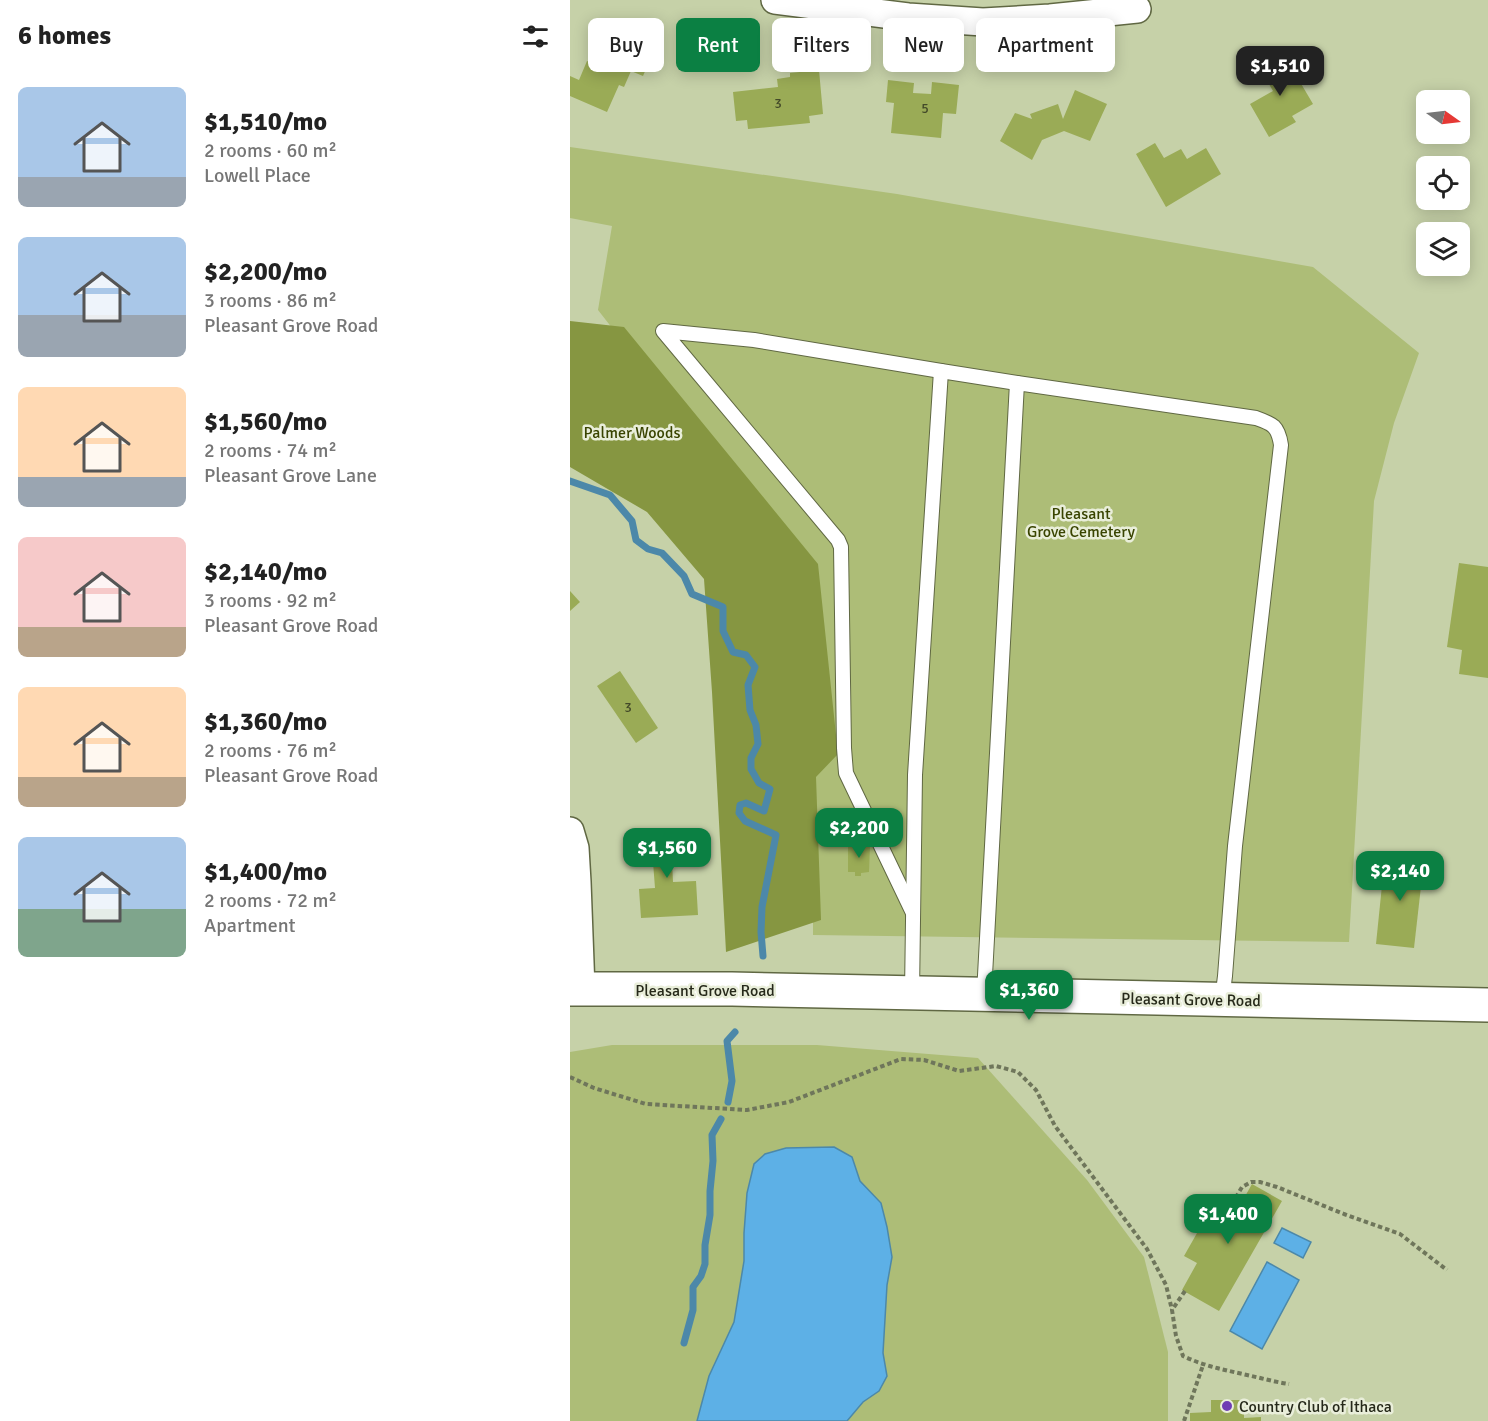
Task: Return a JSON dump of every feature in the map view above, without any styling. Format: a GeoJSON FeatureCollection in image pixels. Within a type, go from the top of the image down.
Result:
{"type":"FeatureCollection","features":[{"type":"Feature","properties":{"kind":"street"},"geometry":{"type":"LineString","coordinates":[[774,0],[908,17],[983,21],[1050,18],[1137,9]]}},
{"type":"Feature","properties":{"kind":"street"},"geometry":{"type":"LineString","coordinates":[[570,831],[577,882],[575,989]]}},
{"type":"Feature","properties":{"kind":"street","name":"Pleasant Grove Road"},"geometry":{"type":"LineString","coordinates":[[575,989],[732,989],[1488,1005]]}},
{"type":"Feature","properties":{"kind":"lane"},"geometry":{"type":"LineString","coordinates":[[913,912],[846,772],[841,547],[838,540],[663,331],[754,340],[1017,383],[1256,418],[1270,423],[1279,432],[1281,445],[1235,846],[1222,1000]]}},
{"type":"Feature","properties":{"kind":"lane"},"geometry":{"type":"LineString","coordinates":[[912,993],[915,775],[941,371]]}},
{"type":"Feature","properties":{"kind":"lane"},"geometry":{"type":"LineString","coordinates":[[984,994],[1017,383]]}},
{"type":"Feature","properties":{"kind":"path"},"geometry":{"type":"LineString","coordinates":[[570,1077],[594,1088],[646,1104],[747,1110],[789,1102],[901,1059],[924,1060],[959,1071],[996,1066],[1018,1072],[1036,1090],[1055,1126],[1147,1249],[1166,1285],[1176,1336],[1183,1356],[1203,1365],[1289,1384]]}},
{"type":"Feature","properties":{"kind":"path"},"geometry":{"type":"LineString","coordinates":[[1232,1204],[1242,1187],[1251,1182],[1277,1187],[1400,1234],[1447,1270]]}},
{"type":"Feature","properties":{"kind":"path"},"geometry":{"type":"LineString","coordinates":[[1172,1310],[1185,1291]]}},
{"type":"Feature","properties":{"kind":"path"},"geometry":{"type":"LineString","coordinates":[[1184,1421],[1203,1365]]}},
{"type":"Feature","properties":{"kind":"green space","name":"Pleasant Grove Cemetery"},"geometry":{"type":"Polygon","coordinates":[[[570,147],[897,194],[1313,267],[1419,353],[1394,423],[1374,501],[1349,942],[813,935],[813,709],[695,434],[598,310],[612,226],[570,218],[570,147]]]}},
{"type":"Feature","properties":{"kind":"green space","name":"Palmer Woods"},"geometry":{"type":"Polygon","coordinates":[[[570,321],[624,327],[818,564],[838,754],[816,777],[821,920],[726,952],[704,579],[647,512],[570,467],[570,321]]]}},
{"type":"Feature","properties":{"kind":"green space"},"geometry":{"type":"Polygon","coordinates":[[[612,1045],[817,1045],[978,1058],[1087,1180],[1144,1257],[1168,1352],[1168,1421],[570,1421],[570,1052],[612,1045]]]}},
{"type":"Feature","properties":{"kind":"water"},"geometry":{"type":"Polygon","coordinates":[[[834,1147],[852,1157],[860,1181],[881,1203],[887,1227],[892,1257],[887,1285],[883,1353],[887,1376],[879,1391],[863,1402],[847,1421],[697,1421],[709,1376],[734,1322],[744,1261],[747,1193],[754,1164],[765,1154],[786,1148],[834,1147]]]}},
{"type":"Feature","properties":{"kind":"water"},"geometry":{"type":"Polygon","coordinates":[[[1282,1228],[1311,1242],[1303,1258],[1274,1243],[1282,1228]]]}},
{"type":"Feature","properties":{"kind":"water"},"geometry":{"type":"Polygon","coordinates":[[[1267,1262],[1299,1280],[1262,1349],[1230,1331],[1267,1262]]]}},
{"type":"Feature","properties":{"kind":"building"},"geometry":{"type":"Polygon","coordinates":[[[1283,53],[1313,104],[1292,116],[1296,122],[1269,137],[1250,104],[1273,91],[1259,67],[1283,53]]]}},
{"type":"Feature","properties":{"kind":"building"},"geometry":{"type":"Polygon","coordinates":[[[587,61],[588,72],[631,72],[624,87],[619,85],[607,112],[570,96],[570,76],[579,80],[587,61]]]}},
{"type":"Feature","properties":{"kind":"building"},"geometry":{"type":"Polygon","coordinates":[[[633,72],[645,72],[643,76],[633,72]]]}},
{"type":"Feature","properties":{"kind":"building"},"geometry":{"type":"Polygon","coordinates":[[[819,72],[823,114],[809,116],[810,123],[748,129],[747,120],[736,121],[733,92],[778,87],[777,79],[790,77],[790,73],[819,72]]]}},
{"type":"Feature","properties":{"kind":"building"},"geometry":{"type":"Polygon","coordinates":[[[888,80],[914,83],[913,93],[931,94],[932,82],[959,85],[956,114],[943,113],[941,138],[891,133],[894,103],[886,102],[888,80]]]}},
{"type":"Feature","properties":{"kind":"building"},"geometry":{"type":"Polygon","coordinates":[[[1075,90],[1107,104],[1090,141],[1064,131],[1042,140],[1032,160],[1000,141],[1015,113],[1032,119],[1030,114],[1058,104],[1063,119],[1075,90]]]}},
{"type":"Feature","properties":{"kind":"building"},"geometry":{"type":"Polygon","coordinates":[[[1155,143],[1164,158],[1181,149],[1187,159],[1206,148],[1221,174],[1166,207],[1136,154],[1155,143]]]}},
{"type":"Feature","properties":{"kind":"building"},"geometry":{"type":"Polygon","coordinates":[[[1459,563],[1488,567],[1488,678],[1459,674],[1462,650],[1447,647],[1459,563]]]}},
{"type":"Feature","properties":{"kind":"building"},"geometry":{"type":"Polygon","coordinates":[[[570,591],[580,602],[570,611],[570,591]]]}},
{"type":"Feature","properties":{"kind":"building"},"geometry":{"type":"Polygon","coordinates":[[[620,671],[658,728],[636,743],[597,686],[620,671]]]}},
{"type":"Feature","properties":{"kind":"building"},"geometry":{"type":"Polygon","coordinates":[[[684,831],[685,860],[672,860],[673,882],[696,881],[698,915],[641,918],[639,889],[655,888],[653,862],[645,862],[644,834],[684,831]]]}},
{"type":"Feature","properties":{"kind":"building"},"geometry":{"type":"Polygon","coordinates":[[[848,845],[870,845],[869,872],[855,876],[855,872],[848,872],[848,845]]]}},
{"type":"Feature","properties":{"kind":"building"},"geometry":{"type":"Polygon","coordinates":[[[1385,856],[1424,860],[1414,948],[1376,944],[1385,856]]]}},
{"type":"Feature","properties":{"kind":"building"},"geometry":{"type":"Polygon","coordinates":[[[1252,1184],[1282,1201],[1219,1311],[1182,1290],[1197,1263],[1184,1256],[1218,1196],[1239,1207],[1252,1184]]]}},
{"type":"Feature","properties":{"kind":"building","name":"Country Club of Ithaca"},"geometry":{"type":"Polygon","coordinates":[[[1211,1400],[1244,1400],[1244,1418],[1261,1417],[1261,1421],[1190,1421],[1190,1413],[1211,1412],[1211,1400]]]}},
{"type":"Feature","properties":{"kind":"waterway"},"geometry":{"type":"LineString","coordinates":[[570,481],[610,495],[632,521],[636,540],[648,549],[662,553],[684,576],[692,594],[723,607],[723,631],[733,652],[746,655],[755,667],[748,685],[750,710],[756,725],[758,744],[751,758],[751,769],[759,783],[770,789],[764,811],[746,803],[740,805],[739,813],[745,821],[776,835],[762,907],[763,956]]}},
{"type":"Feature","properties":{"kind":"waterway"},"geometry":{"type":"LineString","coordinates":[[728,1102],[732,1081],[727,1041],[735,1032]]}},
{"type":"Feature","properties":{"kind":"waterway"},"geometry":{"type":"LineString","coordinates":[[684,1343],[693,1310],[693,1287],[701,1276],[705,1264],[713,1161],[712,1135],[721,1119]]}},
{"type":"Feature","properties":{"kind":"place","name":"Country Club of Ithaca"},"geometry":{"type":"Point","coordinates":[1227,1406]}}]}
